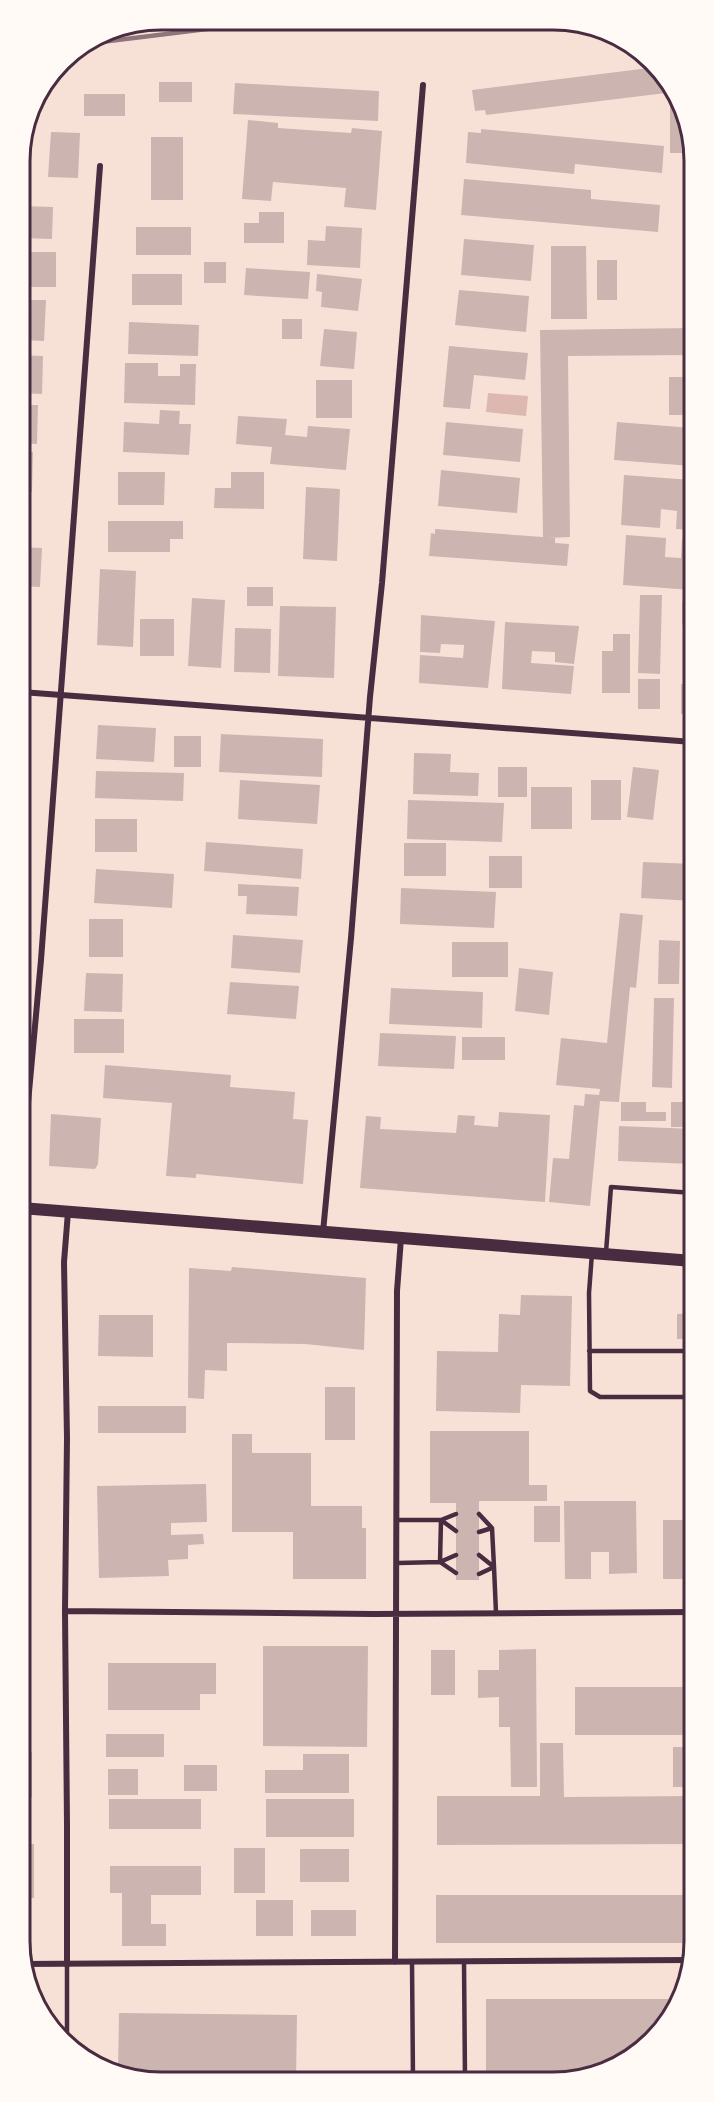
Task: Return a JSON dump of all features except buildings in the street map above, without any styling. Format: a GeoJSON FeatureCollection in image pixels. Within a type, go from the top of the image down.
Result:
{"type":"FeatureCollection","features":[{"type":"Feature","properties":{"kind":"main road"},"geometry":{"type":"LineString","coordinates":[[30,1209],[684,1260]]}},
{"type":"Feature","properties":{"kind":"street"},"geometry":{"type":"LineString","coordinates":[[323,1232],[382,583],[423,85]]}},
{"type":"Feature","properties":{"kind":"street"},"geometry":{"type":"LineString","coordinates":[[30,1081],[100,166]]}},
{"type":"Feature","properties":{"kind":"street"},"geometry":{"type":"LineString","coordinates":[[30,693],[684,741]]}},
{"type":"Feature","properties":{"kind":"street"},"geometry":{"type":"LineString","coordinates":[[67,1965],[65,1611],[67,1438],[64,1262],[68,1211]]}},
{"type":"Feature","properties":{"kind":"street"},"geometry":{"type":"LineString","coordinates":[[395,1962],[398,1563],[397,1291],[401,1238]]}},
{"type":"Feature","properties":{"kind":"street"},"geometry":{"type":"LineString","coordinates":[[65,1611],[397,1614],[684,1612]]}},
{"type":"Feature","properties":{"kind":"street"},"geometry":{"type":"LineString","coordinates":[[33,1964],[683,1960]]}},
{"type":"Feature","properties":{"kind":"lane"},"geometry":{"type":"LineString","coordinates":[[606,1254],[611,1187],[684,1192]]}},
{"type":"Feature","properties":{"kind":"lane"},"geometry":{"type":"LineString","coordinates":[[592,1253],[589,1293],[590,1391],[596,1396],[684,1397]]}},
{"type":"Feature","properties":{"kind":"lane"},"geometry":{"type":"LineString","coordinates":[[589,1351],[684,1351]]}},
{"type":"Feature","properties":{"kind":"lane"},"geometry":{"type":"LineString","coordinates":[[398,1520],[441,1520],[456,1514]]}},
{"type":"Feature","properties":{"kind":"lane"},"geometry":{"type":"LineString","coordinates":[[479,1514],[492,1528],[496,1613]]}},
{"type":"Feature","properties":{"kind":"lane"},"geometry":{"type":"LineString","coordinates":[[441,1520],[456,1531]]}},
{"type":"Feature","properties":{"kind":"lane"},"geometry":{"type":"LineString","coordinates":[[440,1562],[441,1520]]}},
{"type":"Feature","properties":{"kind":"lane"},"geometry":{"type":"LineString","coordinates":[[479,1532],[492,1528]]}},
{"type":"Feature","properties":{"kind":"lane"},"geometry":{"type":"LineString","coordinates":[[398,1563],[440,1562],[456,1555]]}},
{"type":"Feature","properties":{"kind":"lane"},"geometry":{"type":"LineString","coordinates":[[479,1555],[494,1568]]}},
{"type":"Feature","properties":{"kind":"lane"},"geometry":{"type":"LineString","coordinates":[[440,1562],[456,1573]]}},
{"type":"Feature","properties":{"kind":"lane"},"geometry":{"type":"LineString","coordinates":[[479,1574],[494,1568]]}},
{"type":"Feature","properties":{"kind":"lane"},"geometry":{"type":"LineString","coordinates":[[412,1962],[413,2072]]}},
{"type":"Feature","properties":{"kind":"lane"},"geometry":{"type":"LineString","coordinates":[[464,1962],[465,2072]]}},
{"type":"Feature","properties":{"kind":"lane"},"geometry":{"type":"LineString","coordinates":[[67,1965],[67,2033]]}},
{"type":"Feature","properties":{"kind":"shaded area"},"geometry":{"type":"Polygon","coordinates":[[[488,393],[528,396],[526,416],[486,412],[488,393]]]}},
{"type":"Feature","properties":{"kind":"railway"},"geometry":{"type":"LineString","coordinates":[[108,41],[199,30]]}}]}
